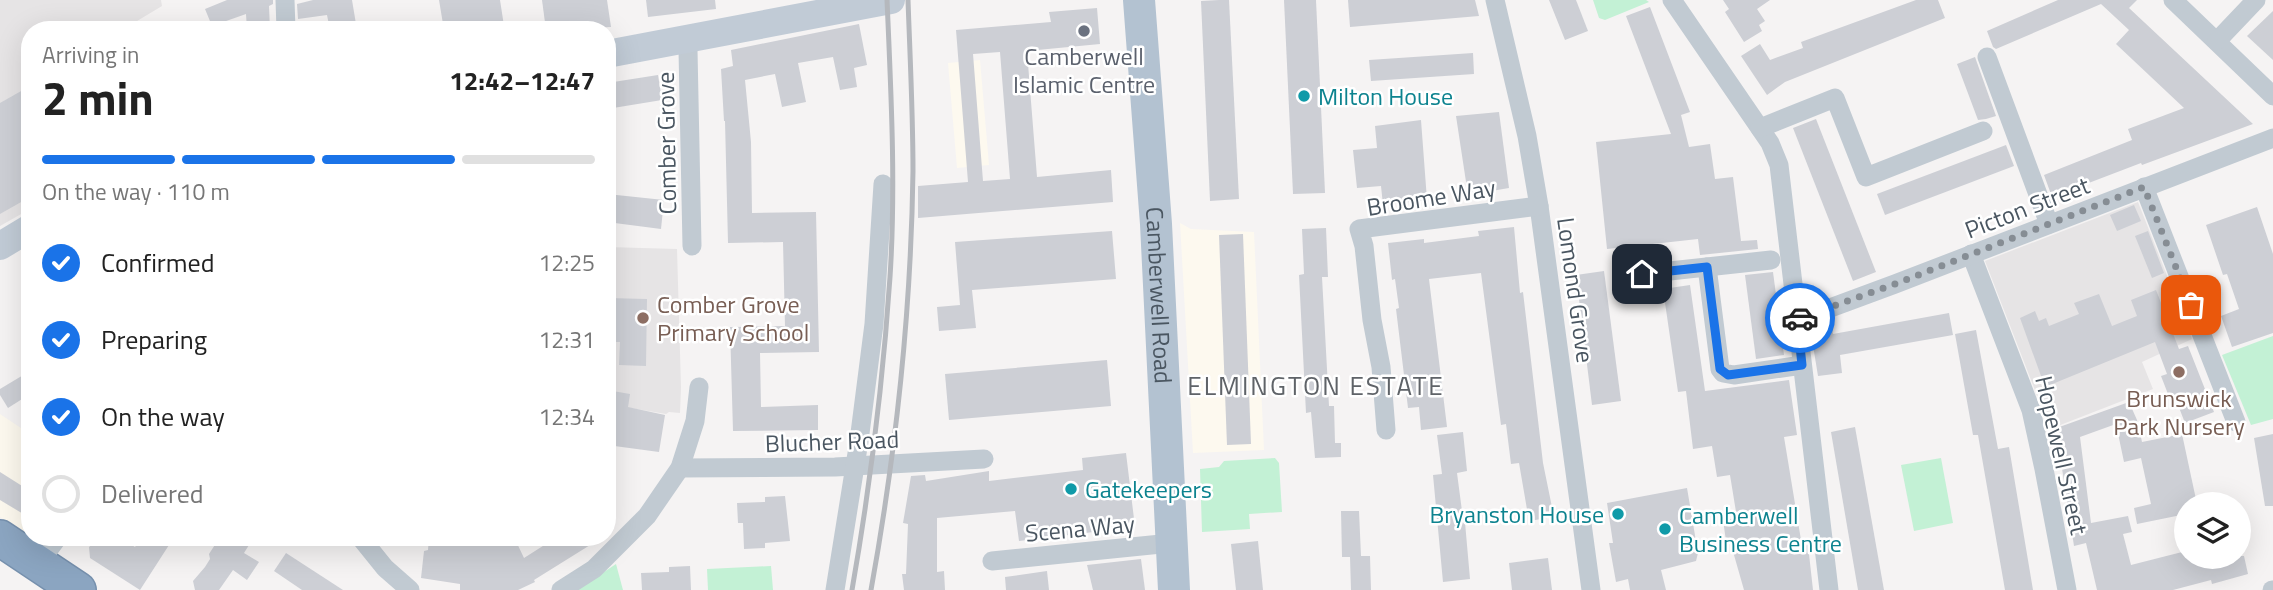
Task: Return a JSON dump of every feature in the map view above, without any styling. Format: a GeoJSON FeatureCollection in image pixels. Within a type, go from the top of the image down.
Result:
{"type":"FeatureCollection","features":[{"type":"Feature","properties":{"kind":"highway"},"geometry":{"type":"LineString","coordinates":[[0,538],[58,572]]}},
{"type":"Feature","properties":{"kind":"main road","name":"Camberwell Road"},"geometry":{"type":"LineString","coordinates":[[1139,0],[1156,224],[1174,590]]}},
{"type":"Feature","properties":{"kind":"street"},"geometry":{"type":"LineString","coordinates":[[285,0],[286,21]]}},
{"type":"Feature","properties":{"kind":"street"},"geometry":{"type":"LineString","coordinates":[[616,52],[686,40],[824,7],[891,0]]}},
{"type":"Feature","properties":{"kind":"street","name":"Lomond Grove"},"geometry":{"type":"LineString","coordinates":[[1495,0],[1527,136],[1539,206],[1591,590]]}},
{"type":"Feature","properties":{"kind":"street"},"geometry":{"type":"LineString","coordinates":[[2173,0],[2273,96]]}},
{"type":"Feature","properties":{"kind":"street"},"geometry":{"type":"LineString","coordinates":[[2217,41],[2256,0]]}},
{"type":"Feature","properties":{"kind":"street"},"geometry":{"type":"LineString","coordinates":[[1677,2],[1776,153],[1829,590]]}},
{"type":"Feature","properties":{"kind":"street","name":"Comber Grove"},"geometry":{"type":"LineString","coordinates":[[686,40],[692,246]]}},
{"type":"Feature","properties":{"kind":"street"},"geometry":{"type":"LineString","coordinates":[[1987,57],[2049,224]]}},
{"type":"Feature","properties":{"kind":"street"},"geometry":{"type":"LineString","coordinates":[[1760,128],[1835,98],[1866,177],[1983,131]]}},
{"type":"Feature","properties":{"kind":"street","name":"Picton Street"},"geometry":{"type":"LineString","coordinates":[[1797,318],[1814,314],[2273,138]]}},
{"type":"Feature","properties":{"kind":"street"},"geometry":{"type":"LineString","coordinates":[[835,590],[874,324],[883,184]]}},
{"type":"Feature","properties":{"kind":"street"},"geometry":{"type":"LineString","coordinates":[[2144,187],[2236,422]]}},
{"type":"Feature","properties":{"kind":"street","name":"Broome Way"},"geometry":{"type":"LineString","coordinates":[[1386,430],[1379,354],[1372,320],[1364,246],[1359,229],[1539,206]]}},
{"type":"Feature","properties":{"kind":"street"},"geometry":{"type":"LineString","coordinates":[[0,246],[21,233]]}},
{"type":"Feature","properties":{"kind":"street","name":"Hopewell Street"},"geometry":{"type":"LineString","coordinates":[[1972,254],[2031,410],[2045,469],[2067,590]]}},
{"type":"Feature","properties":{"kind":"street"},"geometry":{"type":"LineString","coordinates":[[1642,274],[1770,260]]}},
{"type":"Feature","properties":{"kind":"street"},"geometry":{"type":"LineString","coordinates":[[1707,267],[1720,369],[1723,373],[1734,375],[1802,365]]}},
{"type":"Feature","properties":{"kind":"street"},"geometry":{"type":"LineString","coordinates":[[561,590],[594,569],[647,516],[680,468],[695,421],[699,387]]}},
{"type":"Feature","properties":{"kind":"street","name":"Blucher Road"},"geometry":{"type":"LineString","coordinates":[[680,468],[854,466],[984,459]]}},
{"type":"Feature","properties":{"kind":"street","name":"Scena Way"},"geometry":{"type":"LineString","coordinates":[[992,561],[1171,544]]}},
{"type":"Feature","properties":{"kind":"street"},"geometry":{"type":"LineString","coordinates":[[367,546],[385,568],[410,590]]}},
{"type":"Feature","properties":{"kind":"shaded area"},"geometry":{"type":"Polygon","coordinates":[[[0,0],[161,0],[162,6],[137,21],[21,21],[21,214],[0,226],[0,0]]]}},
{"type":"Feature","properties":{"kind":"shaded area"},"geometry":{"type":"Polygon","coordinates":[[[980,60],[989,165],[957,168],[948,63],[980,60]]]}},
{"type":"Feature","properties":{"kind":"shaded area"},"geometry":{"type":"Polygon","coordinates":[[[2138,202],[2192,339],[2142,362],[2153,389],[2050,429],[1985,261],[2138,202]]]}},
{"type":"Feature","properties":{"kind":"shaded area"},"geometry":{"type":"Polygon","coordinates":[[[1180,223],[1191,229],[1254,232],[1264,450],[1193,453],[1180,223]]]}},
{"type":"Feature","properties":{"kind":"shaded area","name":"Comber Grove Primary School"},"geometry":{"type":"Polygon","coordinates":[[[616,247],[677,249],[680,413],[666,414],[616,406],[616,247]]]}},
{"type":"Feature","properties":{"kind":"shaded area"},"geometry":{"type":"Polygon","coordinates":[[[0,414],[21,428],[21,530],[0,517],[0,414]]]}},
{"type":"Feature","properties":{"kind":"green space"},"geometry":{"type":"Polygon","coordinates":[[[1593,0],[1649,2],[1605,20],[1599,18],[1593,0]]]}},
{"type":"Feature","properties":{"kind":"green space"},"geometry":{"type":"Polygon","coordinates":[[[2273,336],[2273,419],[2251,425],[2222,355],[2273,336]]]}},
{"type":"Feature","properties":{"kind":"green space"},"geometry":{"type":"Polygon","coordinates":[[[1275,458],[1279,463],[1282,512],[1249,514],[1250,529],[1202,532],[1200,469],[1219,467],[1224,461],[1275,458]]]}},
{"type":"Feature","properties":{"kind":"green space"},"geometry":{"type":"Polygon","coordinates":[[[1941,458],[1953,523],[1914,531],[1901,465],[1941,458]]]}},
{"type":"Feature","properties":{"kind":"green space"},"geometry":{"type":"Polygon","coordinates":[[[616,564],[623,590],[577,590],[616,564]]]}},
{"type":"Feature","properties":{"kind":"green space"},"geometry":{"type":"Polygon","coordinates":[[[771,566],[773,590],[708,590],[707,569],[771,566]]]}},
{"type":"Feature","properties":{"kind":"building"},"geometry":{"type":"Polygon","coordinates":[[[227,0],[273,0],[273,4],[269,6],[270,21],[246,21],[246,14],[226,21],[210,21],[205,9],[227,0]]]}},
{"type":"Feature","properties":{"kind":"building"},"geometry":{"type":"Polygon","coordinates":[[[313,0],[352,0],[356,21],[328,21],[327,15],[298,19],[297,4],[313,0]]]}},
{"type":"Feature","properties":{"kind":"building"},"geometry":{"type":"Polygon","coordinates":[[[439,0],[500,0],[503,21],[442,21],[439,0]]]}},
{"type":"Feature","properties":{"kind":"building"},"geometry":{"type":"Polygon","coordinates":[[[542,0],[607,0],[610,21],[545,21],[542,0]]]}},
{"type":"Feature","properties":{"kind":"building"},"geometry":{"type":"Polygon","coordinates":[[[646,0],[715,0],[716,9],[648,17],[646,0]]]}},
{"type":"Feature","properties":{"kind":"building"},"geometry":{"type":"Polygon","coordinates":[[[1229,0],[1239,199],[1210,201],[1201,1],[1229,0]]]}},
{"type":"Feature","properties":{"kind":"building","name":"Milton House"},"geometry":{"type":"Polygon","coordinates":[[[1284,0],[1316,0],[1325,193],[1293,194],[1284,0]]]}},
{"type":"Feature","properties":{"kind":"building"},"geometry":{"type":"Polygon","coordinates":[[[1348,0],[1475,0],[1479,16],[1350,27],[1348,0]]]}},
{"type":"Feature","properties":{"kind":"building"},"geometry":{"type":"Polygon","coordinates":[[[1549,0],[1576,0],[1588,31],[1565,40],[1549,0]]]}},
{"type":"Feature","properties":{"kind":"building"},"geometry":{"type":"Polygon","coordinates":[[[1723,0],[1770,0],[1757,9],[1765,21],[1759,25],[1762,31],[1744,42],[1725,12],[1729,9],[1723,0]]]}},
{"type":"Feature","properties":{"kind":"building"},"geometry":{"type":"Polygon","coordinates":[[[1916,0],[1938,0],[1945,18],[1785,82],[1767,95],[1741,56],[1760,44],[1770,60],[1803,48],[1801,42],[1916,0]]]}},
{"type":"Feature","properties":{"kind":"building"},"geometry":{"type":"Polygon","coordinates":[[[2058,0],[2137,0],[2129,8],[2253,124],[2052,197],[2044,175],[2132,140],[2128,129],[2184,108],[2116,44],[2129,30],[2101,4],[1996,49],[1993,47],[1987,31],[2058,0]]]}},
{"type":"Feature","properties":{"kind":"building"},"geometry":{"type":"Polygon","coordinates":[[[1650,7],[1690,112],[1681,115],[1689,147],[1710,144],[1715,179],[1733,177],[1741,241],[1757,240],[1758,249],[1700,255],[1698,239],[1607,249],[1596,142],[1671,134],[1626,16],[1650,7]]]}},
{"type":"Feature","properties":{"kind":"building"},"geometry":{"type":"Polygon","coordinates":[[[1097,8],[1100,44],[1027,51],[1037,177],[1111,170],[1113,202],[918,218],[918,186],[968,182],[956,30],[1051,22],[1049,12],[1097,8]],[[1000,52],[973,54],[983,181],[1010,179],[1000,52]]]}},
{"type":"Feature","properties":{"kind":"building"},"geometry":{"type":"Polygon","coordinates":[[[2273,11],[2273,60],[2247,36],[2273,11]]]}},
{"type":"Feature","properties":{"kind":"building"},"geometry":{"type":"Polygon","coordinates":[[[859,24],[867,65],[854,68],[857,87],[840,90],[833,57],[798,63],[806,102],[782,107],[775,74],[745,80],[751,142],[752,213],[816,212],[819,352],[760,353],[761,407],[818,405],[818,430],[733,431],[730,327],[785,326],[783,242],[728,243],[721,69],[733,66],[731,50],[859,24]]]}},
{"type":"Feature","properties":{"kind":"building"},"geometry":{"type":"Polygon","coordinates":[[[1473,53],[1474,74],[1371,81],[1369,60],[1473,53]]]}},
{"type":"Feature","properties":{"kind":"building"},"geometry":{"type":"Polygon","coordinates":[[[1975,57],[1996,116],[1978,120],[1957,64],[1975,57]]]}},
{"type":"Feature","properties":{"kind":"building"},"geometry":{"type":"Polygon","coordinates":[[[658,75],[662,100],[616,108],[616,82],[658,75]]]}},
{"type":"Feature","properties":{"kind":"building"},"geometry":{"type":"Polygon","coordinates":[[[21,91],[21,202],[0,214],[0,103],[21,91]]]}},
{"type":"Feature","properties":{"kind":"building"},"geometry":{"type":"Polygon","coordinates":[[[1499,112],[1509,188],[1468,195],[1456,116],[1499,112]]]}},
{"type":"Feature","properties":{"kind":"building"},"geometry":{"type":"Polygon","coordinates":[[[1816,119],[1876,272],[1853,281],[1793,128],[1816,119]]]}},
{"type":"Feature","properties":{"kind":"building"},"geometry":{"type":"Polygon","coordinates":[[[1421,120],[1427,200],[1383,205],[1381,186],[1357,188],[1353,150],[1377,148],[1375,126],[1421,120]]]}},
{"type":"Feature","properties":{"kind":"building"},"geometry":{"type":"Polygon","coordinates":[[[2006,145],[2014,166],[1885,215],[1877,194],[2006,145]]]}},
{"type":"Feature","properties":{"kind":"building"},"geometry":{"type":"Polygon","coordinates":[[[616,195],[664,200],[661,229],[616,223],[616,195]]]}},
{"type":"Feature","properties":{"kind":"building"},"geometry":{"type":"Polygon","coordinates":[[[2134,205],[2141,221],[2117,231],[2110,215],[2134,205]]]}},
{"type":"Feature","properties":{"kind":"building"},"geometry":{"type":"Polygon","coordinates":[[[2257,207],[2273,254],[2273,333],[2232,347],[2221,316],[2239,309],[2227,274],[2223,275],[2206,225],[2257,207]]]}},
{"type":"Feature","properties":{"kind":"building"},"geometry":{"type":"Polygon","coordinates":[[[1514,227],[1543,463],[1554,517],[1529,521],[1519,463],[1511,464],[1506,424],[1501,425],[1481,273],[1429,279],[1447,427],[1421,430],[1419,407],[1408,408],[1396,309],[1399,308],[1395,279],[1392,280],[1388,243],[1424,239],[1424,243],[1479,236],[1478,231],[1514,227]]]}},
{"type":"Feature","properties":{"kind":"building"},"geometry":{"type":"Polygon","coordinates":[[[1326,228],[1328,277],[1322,277],[1329,406],[1334,406],[1335,443],[1341,443],[1341,457],[1315,458],[1311,412],[1306,413],[1299,275],[1304,274],[1302,229],[1326,228]]]}},
{"type":"Feature","properties":{"kind":"building"},"geometry":{"type":"Polygon","coordinates":[[[1112,231],[1116,279],[972,290],[976,328],[939,331],[937,307],[960,305],[955,242],[1112,231]]]}},
{"type":"Feature","properties":{"kind":"building"},"geometry":{"type":"Polygon","coordinates":[[[2148,231],[2164,273],[2152,278],[2135,236],[2148,231]]]}},
{"type":"Feature","properties":{"kind":"building"},"geometry":{"type":"Polygon","coordinates":[[[1243,234],[1251,444],[1227,445],[1219,235],[1243,234]]]}},
{"type":"Feature","properties":{"kind":"building"},"geometry":{"type":"Polygon","coordinates":[[[1604,271],[1621,401],[1592,405],[1576,275],[1604,271]]]}},
{"type":"Feature","properties":{"kind":"building"},"geometry":{"type":"Polygon","coordinates":[[[1773,272],[1784,355],[1756,359],[1745,275],[1773,272]]]}},
{"type":"Feature","properties":{"kind":"building"},"geometry":{"type":"Polygon","coordinates":[[[1690,285],[1705,391],[1789,380],[1797,435],[1784,437],[1802,546],[1808,545],[1813,590],[1744,590],[1730,541],[1726,541],[1723,520],[1737,518],[1730,475],[1717,477],[1712,446],[1693,449],[1686,391],[1678,392],[1663,289],[1690,285]]]}},
{"type":"Feature","properties":{"kind":"building"},"geometry":{"type":"Polygon","coordinates":[[[2156,290],[2179,349],[2188,346],[2214,412],[2185,423],[2178,405],[2173,407],[2161,376],[2167,374],[2155,342],[2045,387],[2020,318],[2035,311],[2039,321],[2046,318],[2049,326],[2079,314],[2074,303],[2099,294],[2112,326],[2137,316],[2131,300],[2156,290]]]}},
{"type":"Feature","properties":{"kind":"building"},"geometry":{"type":"Polygon","coordinates":[[[616,298],[647,299],[646,366],[619,365],[620,342],[616,342],[616,298]]]}},
{"type":"Feature","properties":{"kind":"building"},"geometry":{"type":"Polygon","coordinates":[[[1949,313],[1953,335],[1840,355],[1842,373],[1818,376],[1810,327],[1830,321],[1833,334],[1949,313]]]}},
{"type":"Feature","properties":{"kind":"building"},"geometry":{"type":"Polygon","coordinates":[[[1976,330],[1998,449],[2009,447],[2033,590],[2005,590],[1978,435],[1973,435],[1955,334],[1976,330]]]}},
{"type":"Feature","properties":{"kind":"building"},"geometry":{"type":"Polygon","coordinates":[[[1107,360],[1111,406],[949,420],[945,374],[1107,360]]]}},
{"type":"Feature","properties":{"kind":"building"},"geometry":{"type":"Polygon","coordinates":[[[21,376],[21,400],[8,408],[0,395],[0,389],[21,376]]]}},
{"type":"Feature","properties":{"kind":"building"},"geometry":{"type":"Polygon","coordinates":[[[616,392],[630,394],[628,407],[665,415],[659,452],[616,446],[616,392]]]}},
{"type":"Feature","properties":{"kind":"building"},"geometry":{"type":"Polygon","coordinates":[[[2129,402],[2142,442],[2182,434],[2194,492],[2174,492],[2174,516],[2137,524],[2134,508],[2151,504],[2141,458],[2124,462],[2116,424],[2080,437],[2091,523],[2128,516],[2132,532],[2123,534],[2131,565],[2174,554],[2174,569],[2247,569],[2248,574],[2212,584],[2211,580],[2173,590],[2097,590],[2086,543],[2074,546],[2061,462],[2051,430],[2129,402]]]}},
{"type":"Feature","properties":{"kind":"building"},"geometry":{"type":"Polygon","coordinates":[[[1855,427],[1884,590],[1858,590],[1831,432],[1855,427]]]}},
{"type":"Feature","properties":{"kind":"building"},"geometry":{"type":"Polygon","coordinates":[[[1463,432],[1467,471],[1457,473],[1464,511],[1470,579],[1443,582],[1433,475],[1442,474],[1437,435],[1463,432]]]}},
{"type":"Feature","properties":{"kind":"building"},"geometry":{"type":"Polygon","coordinates":[[[2273,434],[2273,506],[2265,506],[2254,438],[2273,434]]]}},
{"type":"Feature","properties":{"kind":"building"},"geometry":{"type":"Polygon","coordinates":[[[1126,453],[1135,527],[1019,541],[1015,511],[937,518],[937,572],[944,571],[945,590],[904,590],[902,574],[906,574],[908,524],[903,523],[911,476],[925,475],[926,481],[989,471],[989,481],[1083,470],[1082,458],[1126,453]]]}},
{"type":"Feature","properties":{"kind":"building"},"geometry":{"type":"Polygon","coordinates":[[[0,472],[21,485],[21,513],[0,500],[0,472]]]}},
{"type":"Feature","properties":{"kind":"building","name":"Camberwell Business Centre"},"geometry":{"type":"Polygon","coordinates":[[[1687,488],[1698,553],[1696,561],[1661,570],[1666,590],[1630,590],[1628,579],[1616,582],[1609,543],[1613,543],[1607,503],[1687,488]]]}},
{"type":"Feature","properties":{"kind":"building"},"geometry":{"type":"Polygon","coordinates":[[[785,496],[790,541],[765,543],[765,548],[744,549],[743,523],[738,523],[737,503],[765,502],[765,497],[785,496]]]}},
{"type":"Feature","properties":{"kind":"building"},"geometry":{"type":"Polygon","coordinates":[[[1341,511],[1359,511],[1361,556],[1370,556],[1371,590],[1351,590],[1350,557],[1342,557],[1341,511]]]}},
{"type":"Feature","properties":{"kind":"building"},"geometry":{"type":"Polygon","coordinates":[[[1258,541],[1263,590],[1236,590],[1231,544],[1258,541]]]}},
{"type":"Feature","properties":{"kind":"building"},"geometry":{"type":"Polygon","coordinates":[[[168,546],[140,590],[90,558],[89,547],[168,546]]]}},
{"type":"Feature","properties":{"kind":"building"},"geometry":{"type":"Polygon","coordinates":[[[214,546],[248,546],[244,553],[259,562],[247,580],[233,570],[219,590],[195,590],[193,581],[210,559],[209,554],[214,546]]]}},
{"type":"Feature","properties":{"kind":"building"},"geometry":{"type":"Polygon","coordinates":[[[428,546],[518,546],[524,558],[543,546],[589,546],[534,580],[535,582],[518,590],[460,590],[460,584],[421,578],[424,551],[428,550],[428,546]]]}},
{"type":"Feature","properties":{"kind":"building"},"geometry":{"type":"Polygon","coordinates":[[[286,553],[343,590],[302,590],[274,571],[286,553]]]}},
{"type":"Feature","properties":{"kind":"building"},"geometry":{"type":"Polygon","coordinates":[[[1548,558],[1552,590],[1512,590],[1509,563],[1548,558]]]}},
{"type":"Feature","properties":{"kind":"building"},"geometry":{"type":"Polygon","coordinates":[[[1141,559],[1145,590],[1093,590],[1087,565],[1141,559]]]}},
{"type":"Feature","properties":{"kind":"building"},"geometry":{"type":"Polygon","coordinates":[[[690,566],[691,590],[642,590],[641,573],[669,572],[669,567],[690,566]]]}},
{"type":"Feature","properties":{"kind":"building"},"geometry":{"type":"Polygon","coordinates":[[[1047,571],[1049,590],[1006,590],[1005,577],[1047,571]]]}},
{"type":"Feature","properties":{"kind":"railway"},"geometry":{"type":"LineString","coordinates":[[852,590],[875,434],[890,277],[893,173],[887,0]]}},
{"type":"Feature","properties":{"kind":"railway"},"geometry":{"type":"LineString","coordinates":[[871,590],[895,434],[909,276],[913,171],[908,0]]}},
{"type":"Feature","properties":{"kind":"way so far"},"geometry":{"type":"LineString","coordinates":[[1800,318],[2144,187],[2191,305]]}},
{"type":"Feature","properties":{"kind":"place","name":"Camberwell Islamic Centre"},"geometry":{"type":"Point","coordinates":[1084,31]}},
{"type":"Feature","properties":{"kind":"place","name":"Milton House"},"geometry":{"type":"Point","coordinates":[1304,96]}},
{"type":"Feature","properties":{"kind":"place","name":"Comber Grove Primary School"},"geometry":{"type":"Point","coordinates":[643,318]}},
{"type":"Feature","properties":{"kind":"place","name":"Brunswick Park Nursery"},"geometry":{"type":"Point","coordinates":[2179,372]}},
{"type":"Feature","properties":{"kind":"place","name":"Gatekeepers"},"geometry":{"type":"Point","coordinates":[1071,489]}},
{"type":"Feature","properties":{"kind":"place","name":"Bryanston House"},"geometry":{"type":"Point","coordinates":[1618,514]}},
{"type":"Feature","properties":{"kind":"place","name":"Camberwell Business Centre"},"geometry":{"type":"Point","coordinates":[1665,529]}},
{"type":"Feature","properties":{"kind":"district","name":"ELMINGTON ESTATE"},"geometry":{"type":"Point","coordinates":[1316,385]}},
{"type":"Feature","properties":{"kind":"route"},"geometry":{"type":"LineString","coordinates":[[1642,274],[1707,267],[1720,369],[1728,375],[1802,365],[1797,318],[1800,318]]}}]}
